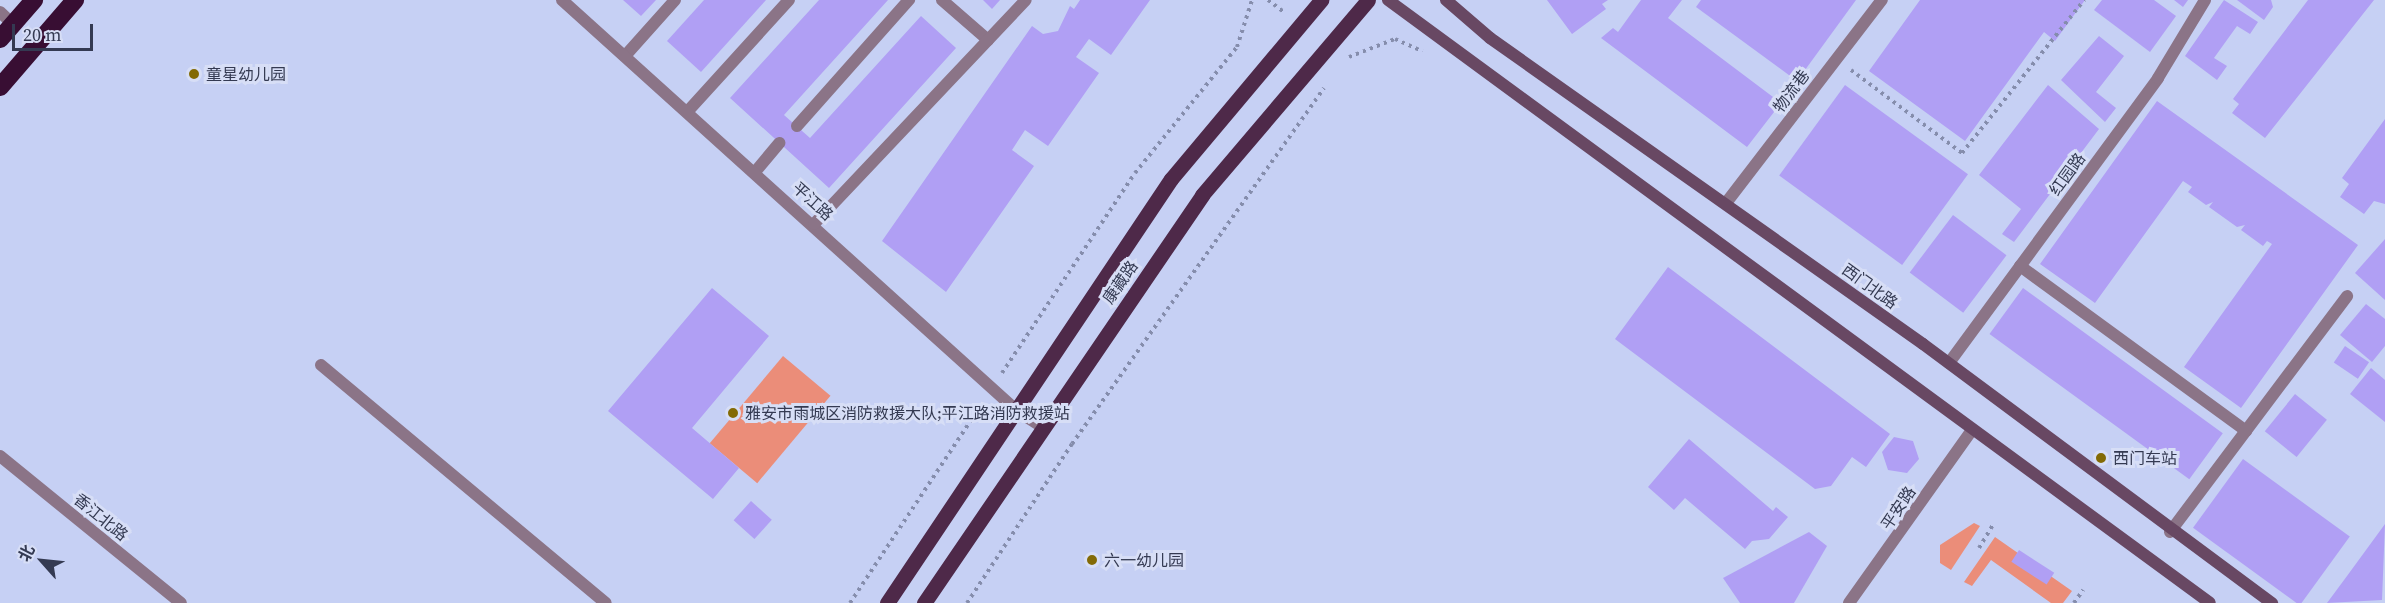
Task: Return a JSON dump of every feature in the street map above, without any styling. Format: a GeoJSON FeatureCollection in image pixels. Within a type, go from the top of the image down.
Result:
{"type":"FeatureCollection","features":[{"type":"Feature","properties":{"kind":"highway"},"geometry":{"type":"LineString","coordinates":[[0,39],[7,18],[34,0]]}},
{"type":"Feature","properties":{"kind":"highway"},"geometry":{"type":"LineString","coordinates":[[0,87],[75,0]]}},
{"type":"Feature","properties":{"kind":"main road","name":"康藏路"},"geometry":{"type":"LineString","coordinates":[[887,603],[1172,179],[1322,0]]}},
{"type":"Feature","properties":{"kind":"main road","name":"康藏路"},"geometry":{"type":"LineString","coordinates":[[924,603],[1041,426],[1202,195],[1368,0]]}},
{"type":"Feature","properties":{"kind":"main road"},"geometry":{"type":"LineString","coordinates":[[1388,0],[2210,603]]}},
{"type":"Feature","properties":{"kind":"main road","name":"西门北路"},"geometry":{"type":"LineString","coordinates":[[1446,0],[1490,38],[1949,363],[2170,532],[2272,603]]}},
{"type":"Feature","properties":{"kind":"street","name":"平江路"},"geometry":{"type":"LineString","coordinates":[[562,0],[814,224],[993,386],[1016,410],[1041,426]]}},
{"type":"Feature","properties":{"kind":"street"},"geometry":{"type":"LineString","coordinates":[[625,56],[675,0]]}},
{"type":"Feature","properties":{"kind":"street"},"geometry":{"type":"LineString","coordinates":[[688,111],[789,0]]}},
{"type":"Feature","properties":{"kind":"street"},"geometry":{"type":"LineString","coordinates":[[797,126],[909,0]]}},
{"type":"Feature","properties":{"kind":"street"},"geometry":{"type":"LineString","coordinates":[[942,0],[988,40]]}},
{"type":"Feature","properties":{"kind":"street"},"geometry":{"type":"LineString","coordinates":[[814,224],[1026,0]]}},
{"type":"Feature","properties":{"kind":"street","name":"物流巷"},"geometry":{"type":"LineString","coordinates":[[1726,203],[1882,0]]}},
{"type":"Feature","properties":{"kind":"street","name":"红园路"},"geometry":{"type":"LineString","coordinates":[[1949,363],[2158,78],[2205,0]]}},
{"type":"Feature","properties":{"kind":"street"},"geometry":{"type":"LineString","coordinates":[[755,172],[780,143]]}},
{"type":"Feature","properties":{"kind":"street"},"geometry":{"type":"LineString","coordinates":[[2020,266],[2246,431]]}},
{"type":"Feature","properties":{"kind":"street"},"geometry":{"type":"LineString","coordinates":[[2170,532],[2347,296]]}},
{"type":"Feature","properties":{"kind":"street"},"geometry":{"type":"LineString","coordinates":[[321,365],[606,603]]}},
{"type":"Feature","properties":{"kind":"street","name":"平安路"},"geometry":{"type":"LineString","coordinates":[[1849,603],[1972,430]]}},
{"type":"Feature","properties":{"kind":"street","name":"香江北路"},"geometry":{"type":"LineString","coordinates":[[0,456],[181,603]]}},
{"type":"Feature","properties":{"kind":"path"},"geometry":{"type":"LineString","coordinates":[[850,603],[1135,173],[1237,47],[1252,0]]}},
{"type":"Feature","properties":{"kind":"path"},"geometry":{"type":"LineString","coordinates":[[1836,59],[1962,153],[2084,0]]}},
{"type":"Feature","properties":{"kind":"path"},"geometry":{"type":"LineString","coordinates":[[1342,63],[1361,49],[1395,39],[1425,53]]}},
{"type":"Feature","properties":{"kind":"path"},"geometry":{"type":"LineString","coordinates":[[967,603],[1072,444],[1328,82]]}},
{"type":"Feature","properties":{"kind":"path"},"geometry":{"type":"LineString","coordinates":[[1978,548],[1992,526]]}},
{"type":"Feature","properties":{"kind":"path"},"geometry":{"type":"LineString","coordinates":[[2074,603],[2083,590]]}},
{"type":"Feature","properties":{"kind":"shaded area"},"geometry":{"type":"Polygon","coordinates":[[[783,356],[830,396],[757,483],[710,443],[783,356]]]}},
{"type":"Feature","properties":{"kind":"shaded area"},"geometry":{"type":"Polygon","coordinates":[[[1974,523],[1980,526],[1951,570],[1940,563],[1940,545],[1974,523]]]}},
{"type":"Feature","properties":{"kind":"shaded area"},"geometry":{"type":"Polygon","coordinates":[[[1995,537],[2072,591],[2063,603],[2051,603],[1991,560],[1972,586],[1964,582],[1995,537]]]}},
{"type":"Feature","properties":{"kind":"building"},"geometry":{"type":"Polygon","coordinates":[[[623,0],[656,0],[641,16],[623,0]]]}},
{"type":"Feature","properties":{"kind":"building"},"geometry":{"type":"Polygon","coordinates":[[[704,0],[766,0],[701,72],[667,41],[704,0]]]}},
{"type":"Feature","properties":{"kind":"building"},"geometry":{"type":"Polygon","coordinates":[[[819,0],[888,0],[784,115],[810,138],[921,16],[956,48],[829,188],[730,98],[819,0]]]}},
{"type":"Feature","properties":{"kind":"building"},"geometry":{"type":"Polygon","coordinates":[[[983,0],[1000,0],[992,9],[983,0]]]}},
{"type":"Feature","properties":{"kind":"building"},"geometry":{"type":"Polygon","coordinates":[[[1080,0],[1150,0],[1111,55],[1089,39],[1076,57],[1099,73],[1048,146],[1025,130],[1012,150],[1034,166],[946,292],[882,241],[1032,26],[1043,34],[1058,31],[1070,6],[1074,9],[1080,0]]]}},
{"type":"Feature","properties":{"kind":"building"},"geometry":{"type":"Polygon","coordinates":[[[1547,0],[1608,0],[1602,4],[1606,9],[1572,34],[1547,0]]]}},
{"type":"Feature","properties":{"kind":"building"},"geometry":{"type":"Polygon","coordinates":[[[1641,0],[1682,0],[1668,18],[1781,103],[1747,147],[1601,38],[1613,28],[1618,32],[1641,0]]]}},
{"type":"Feature","properties":{"kind":"building"},"geometry":{"type":"Polygon","coordinates":[[[1701,0],[1856,0],[1797,81],[1696,7],[1701,0]]]}},
{"type":"Feature","properties":{"kind":"building"},"geometry":{"type":"Polygon","coordinates":[[[1920,0],[2085,0],[2055,41],[2044,32],[1965,141],[1869,71],[1920,0]]]}},
{"type":"Feature","properties":{"kind":"building"},"geometry":{"type":"Polygon","coordinates":[[[2102,0],[2154,0],[2176,16],[2150,52],[2094,10],[2102,0]]]}},
{"type":"Feature","properties":{"kind":"building"},"geometry":{"type":"Polygon","coordinates":[[[2174,0],[2188,0],[2183,7],[2174,0]]]}},
{"type":"Feature","properties":{"kind":"building"},"geometry":{"type":"Polygon","coordinates":[[[2224,0],[2258,22],[2250,34],[2237,26],[2214,58],[2227,66],[2217,80],[2185,56],[2224,0]]]}},
{"type":"Feature","properties":{"kind":"building"},"geometry":{"type":"Polygon","coordinates":[[[2237,0],[2271,0],[2273,7],[2264,20],[2237,0]]]}},
{"type":"Feature","properties":{"kind":"building"},"geometry":{"type":"Polygon","coordinates":[[[2308,0],[2374,0],[2265,138],[2232,113],[2239,104],[2233,99],[2308,0]]]}},
{"type":"Feature","properties":{"kind":"building"},"geometry":{"type":"Polygon","coordinates":[[[2099,36],[2124,56],[2096,92],[2116,108],[2105,122],[2061,80],[2099,36]]]}},
{"type":"Feature","properties":{"kind":"building"},"geometry":{"type":"Polygon","coordinates":[[[1845,85],[1968,174],[1902,265],[1779,176],[1845,85]]]}},
{"type":"Feature","properties":{"kind":"building"},"geometry":{"type":"Polygon","coordinates":[[[2048,85],[2099,129],[2014,242],[2002,234],[2021,209],[1979,175],[2048,85]]]}},
{"type":"Feature","properties":{"kind":"building"},"geometry":{"type":"Polygon","coordinates":[[[2157,101],[2358,245],[2241,408],[2184,367],[2272,244],[2267,241],[2263,246],[2241,230],[2245,225],[2237,227],[2209,207],[2213,202],[2206,205],[2188,192],[2192,187],[2183,181],[2095,303],[2040,264],[2157,101]]]}},
{"type":"Feature","properties":{"kind":"building"},"geometry":{"type":"Polygon","coordinates":[[[2385,119],[2385,204],[2374,201],[2364,214],[2340,197],[2349,184],[2342,178],[2385,119]]]}},
{"type":"Feature","properties":{"kind":"building"},"geometry":{"type":"Polygon","coordinates":[[[1953,215],[2007,255],[1963,313],[1910,273],[1953,215]]]}},
{"type":"Feature","properties":{"kind":"building"},"geometry":{"type":"Polygon","coordinates":[[[2385,239],[2385,300],[2355,273],[2385,239]]]}},
{"type":"Feature","properties":{"kind":"building"},"geometry":{"type":"Polygon","coordinates":[[[1668,267],[1890,434],[1866,467],[1852,457],[1831,486],[1815,489],[1615,339],[1668,267]]]}},
{"type":"Feature","properties":{"kind":"building"},"geometry":{"type":"Polygon","coordinates":[[[712,288],[769,336],[692,428],[739,468],[713,499],[608,411],[712,288]]]}},
{"type":"Feature","properties":{"kind":"building"},"geometry":{"type":"Polygon","coordinates":[[[2023,288],[2223,433],[2189,479],[1989,334],[2023,288]]]}},
{"type":"Feature","properties":{"kind":"building"},"geometry":{"type":"Polygon","coordinates":[[[2366,304],[2385,319],[2385,346],[2372,362],[2340,335],[2366,304]]]}},
{"type":"Feature","properties":{"kind":"building"},"geometry":{"type":"Polygon","coordinates":[[[2345,346],[2369,362],[2358,379],[2334,363],[2345,346]]]}},
{"type":"Feature","properties":{"kind":"building"},"geometry":{"type":"Polygon","coordinates":[[[2371,368],[2385,380],[2385,422],[2350,394],[2371,368]]]}},
{"type":"Feature","properties":{"kind":"building"},"geometry":{"type":"Polygon","coordinates":[[[2295,394],[2327,420],[2297,457],[2265,431],[2295,394]]]}},
{"type":"Feature","properties":{"kind":"building"},"geometry":{"type":"Polygon","coordinates":[[[1894,437],[1913,441],[1919,459],[1907,473],[1888,470],[1882,452],[1894,437]]]}},
{"type":"Feature","properties":{"kind":"building"},"geometry":{"type":"Polygon","coordinates":[[[1689,439],[1773,511],[1776,507],[1788,517],[1769,539],[1752,541],[1745,549],[1685,498],[1674,510],[1648,487],[1689,439]]]}},
{"type":"Feature","properties":{"kind":"building"},"geometry":{"type":"Polygon","coordinates":[[[2243,459],[2350,537],[2302,603],[2297,603],[2193,528],[2243,459]]]}},
{"type":"Feature","properties":{"kind":"building"},"geometry":{"type":"Polygon","coordinates":[[[751,501],[772,520],[754,539],[734,520],[751,501]]]}},
{"type":"Feature","properties":{"kind":"building"},"geometry":{"type":"Polygon","coordinates":[[[2385,524],[2382,600],[2327,603],[2347,576],[2385,524]]]}},
{"type":"Feature","properties":{"kind":"building"},"geometry":{"type":"Polygon","coordinates":[[[1809,532],[1827,546],[1794,603],[1740,603],[1723,578],[1809,532]]]}},
{"type":"Feature","properties":{"kind":"building"},"geometry":{"type":"Polygon","coordinates":[[[2019,550],[2054,573],[2047,585],[2011,562],[2019,550]]]}},
{"type":"Feature","properties":{"kind":"place","name":"童星幼儿园"},"geometry":{"type":"Point","coordinates":[194,74]}},
{"type":"Feature","properties":{"kind":"place","name":"雅安市雨城区消防救援大队;平江路消防救援站"},"geometry":{"type":"Point","coordinates":[733,413]}},
{"type":"Feature","properties":{"kind":"place","name":"西门车站"},"geometry":{"type":"Point","coordinates":[2101,458]}},
{"type":"Feature","properties":{"kind":"place","name":"六一幼儿园"},"geometry":{"type":"Point","coordinates":[1092,560]}}]}
